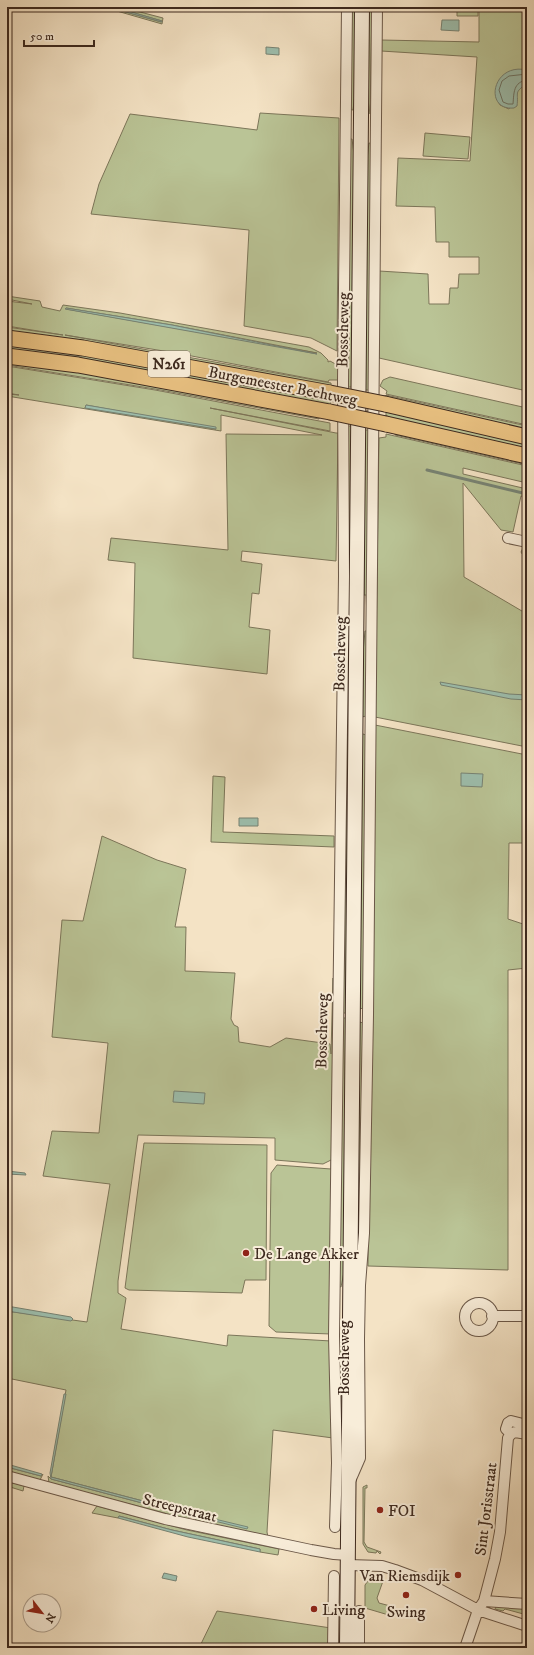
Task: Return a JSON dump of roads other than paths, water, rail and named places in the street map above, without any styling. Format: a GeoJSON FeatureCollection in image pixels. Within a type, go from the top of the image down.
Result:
{"type":"FeatureCollection","features":[{"type":"Feature","properties":{"kind":"main road","name":"Bosscheweg"},"geometry":{"type":"LineString","coordinates":[[348,1648],[352,1015],[349,726],[362,7]]}},
{"type":"Feature","properties":{"kind":"main road","name":"Burgemeester Bechtweg"},"geometry":{"type":"LineString","coordinates":[[7,338],[83,348],[330,393],[385,404],[527,437]]}},
{"type":"Feature","properties":{"kind":"main road","name":"Burgemeester Bechtweg"},"geometry":{"type":"LineString","coordinates":[[7,356],[85,367],[330,412],[527,456]]}},
{"type":"Feature","properties":{"kind":"street","name":"Bosscheweg"},"geometry":{"type":"LineString","coordinates":[[335,1527],[337,1463],[334,1336],[349,726],[347,7]]}},
{"type":"Feature","properties":{"kind":"street","name":"Bosscheweg"},"geometry":{"type":"LineString","coordinates":[[349,1482],[360,1458],[359,1339],[360,1286],[364,1233],[368,1015],[377,7]]}},
{"type":"Feature","properties":{"kind":"street"},"geometry":{"type":"LineString","coordinates":[[508,538],[527,542]]}},
{"type":"Feature","properties":{"kind":"street"},"geometry":{"type":"LineString","coordinates":[[349,726],[370,726]]}},
{"type":"Feature","properties":{"kind":"street","name":"Bosscheweg"},"geometry":{"type":"LineString","coordinates":[[352,1015],[368,1015]]}},
{"type":"Feature","properties":{"kind":"street"},"geometry":{"type":"LineString","coordinates":[[492,1316],[527,1316]]}},
{"type":"Feature","properties":{"kind":"street","name":"Bosscheweg"},"geometry":{"type":"LineString","coordinates":[[334,1336],[349,1337]]}},
{"type":"Feature","properties":{"kind":"street","name":"Sint Jorisstraat"},"geometry":{"type":"LineString","coordinates":[[465,1648],[478,1610],[484,1601],[500,1532],[508,1438],[511,1434],[506,1429],[508,1423],[511,1421],[527,1424]]}},
{"type":"Feature","properties":{"kind":"street"},"geometry":{"type":"LineString","coordinates":[[511,1434],[515,1432],[527,1434]]}},
{"type":"Feature","properties":{"kind":"street","name":"Streepstraat"},"geometry":{"type":"LineString","coordinates":[[7,1476],[192,1526],[317,1551],[348,1560],[382,1566],[422,1580],[478,1610],[527,1626]]}},
{"type":"Feature","properties":{"kind":"street"},"geometry":{"type":"LineString","coordinates":[[333,1648],[334,1576]]}},
{"type":"Feature","properties":{"kind":"street"},"geometry":{"type":"LineString","coordinates":[[484,1601],[527,1604]]}},
{"type":"Feature","properties":{"kind":"street"},"geometry":{"type":"LineString","coordinates":[[359,1648],[360,1611]]}},
{"type":"Feature","properties":{"kind":"water"},"geometry":{"type":"Polygon","coordinates":[[[108,7],[114,7],[162,22],[108,7]]]}},
{"type":"Feature","properties":{"kind":"water"},"geometry":{"type":"Polygon","coordinates":[[[442,20],[459,20],[459,31],[441,30],[442,20]]]}},
{"type":"Feature","properties":{"kind":"water"},"geometry":{"type":"Polygon","coordinates":[[[266,47],[279,48],[279,55],[266,54],[266,47]]]}},
{"type":"Feature","properties":{"kind":"water"},"geometry":{"type":"Polygon","coordinates":[[[515,69],[527,70],[527,83],[518,91],[517,106],[514,108],[504,107],[498,102],[495,95],[499,79],[506,73],[515,69]]]}},
{"type":"Feature","properties":{"kind":"water"},"geometry":{"type":"Polygon","coordinates":[[[65,309],[172,325],[317,354],[65,309]]]}},
{"type":"Feature","properties":{"kind":"water"},"geometry":{"type":"Polygon","coordinates":[[[86,405],[216,427],[216,429],[85,408],[86,405]]]}},
{"type":"Feature","properties":{"kind":"water"},"geometry":{"type":"Polygon","coordinates":[[[440,682],[509,694],[527,695],[527,700],[511,699],[441,685],[440,682]]]}},
{"type":"Feature","properties":{"kind":"water"},"geometry":{"type":"Polygon","coordinates":[[[461,773],[483,774],[482,787],[461,786],[461,773]]]}},
{"type":"Feature","properties":{"kind":"water"},"geometry":{"type":"Polygon","coordinates":[[[239,818],[258,818],[258,826],[239,826],[239,818]]]}},
{"type":"Feature","properties":{"kind":"water"},"geometry":{"type":"Polygon","coordinates":[[[174,1091],[205,1093],[204,1104],[173,1102],[174,1091]]]}},
{"type":"Feature","properties":{"kind":"water"},"geometry":{"type":"Polygon","coordinates":[[[7,1171],[25,1173],[26,1175],[7,1174],[7,1171]]]}},
{"type":"Feature","properties":{"kind":"water"},"geometry":{"type":"Polygon","coordinates":[[[7,1306],[71,1317],[73,1319],[71,1321],[7,1311],[7,1306]]]}},
{"type":"Feature","properties":{"kind":"water"},"geometry":{"type":"Polygon","coordinates":[[[64,1394],[66,1394],[51,1477],[189,1513],[188,1515],[51,1479],[50,1473],[64,1394]]]}},
{"type":"Feature","properties":{"kind":"water"},"geometry":{"type":"Polygon","coordinates":[[[7,1464],[42,1474],[41,1476],[7,1467],[7,1464]]]}},
{"type":"Feature","properties":{"kind":"water"},"geometry":{"type":"Polygon","coordinates":[[[198,1515],[248,1527],[247,1529],[198,1517],[198,1515]]]}},
{"type":"Feature","properties":{"kind":"water"},"geometry":{"type":"Polygon","coordinates":[[[119,1516],[172,1530],[260,1549],[260,1552],[188,1537],[118,1518],[119,1516]]]}},
{"type":"Feature","properties":{"kind":"water"},"geometry":{"type":"Polygon","coordinates":[[[164,1573],[177,1576],[176,1581],[162,1578],[164,1573]]]}},
{"type":"Feature","properties":{"kind":"waterway"},"geometry":{"type":"LineString","coordinates":[[427,470],[527,494]]}},
{"type":"Feature","properties":{"kind":"place","name":"De Lange Akker"},"geometry":{"type":"Point","coordinates":[246,1253]}},
{"type":"Feature","properties":{"kind":"place","name":"FOI"},"geometry":{"type":"Point","coordinates":[380,1510]}},
{"type":"Feature","properties":{"kind":"place","name":"Van Riemsdijk"},"geometry":{"type":"Point","coordinates":[458,1575]}},
{"type":"Feature","properties":{"kind":"place","name":"Swing"},"geometry":{"type":"Point","coordinates":[406,1595]}},
{"type":"Feature","properties":{"kind":"place","name":"Living"},"geometry":{"type":"Point","coordinates":[314,1609]}}]}
